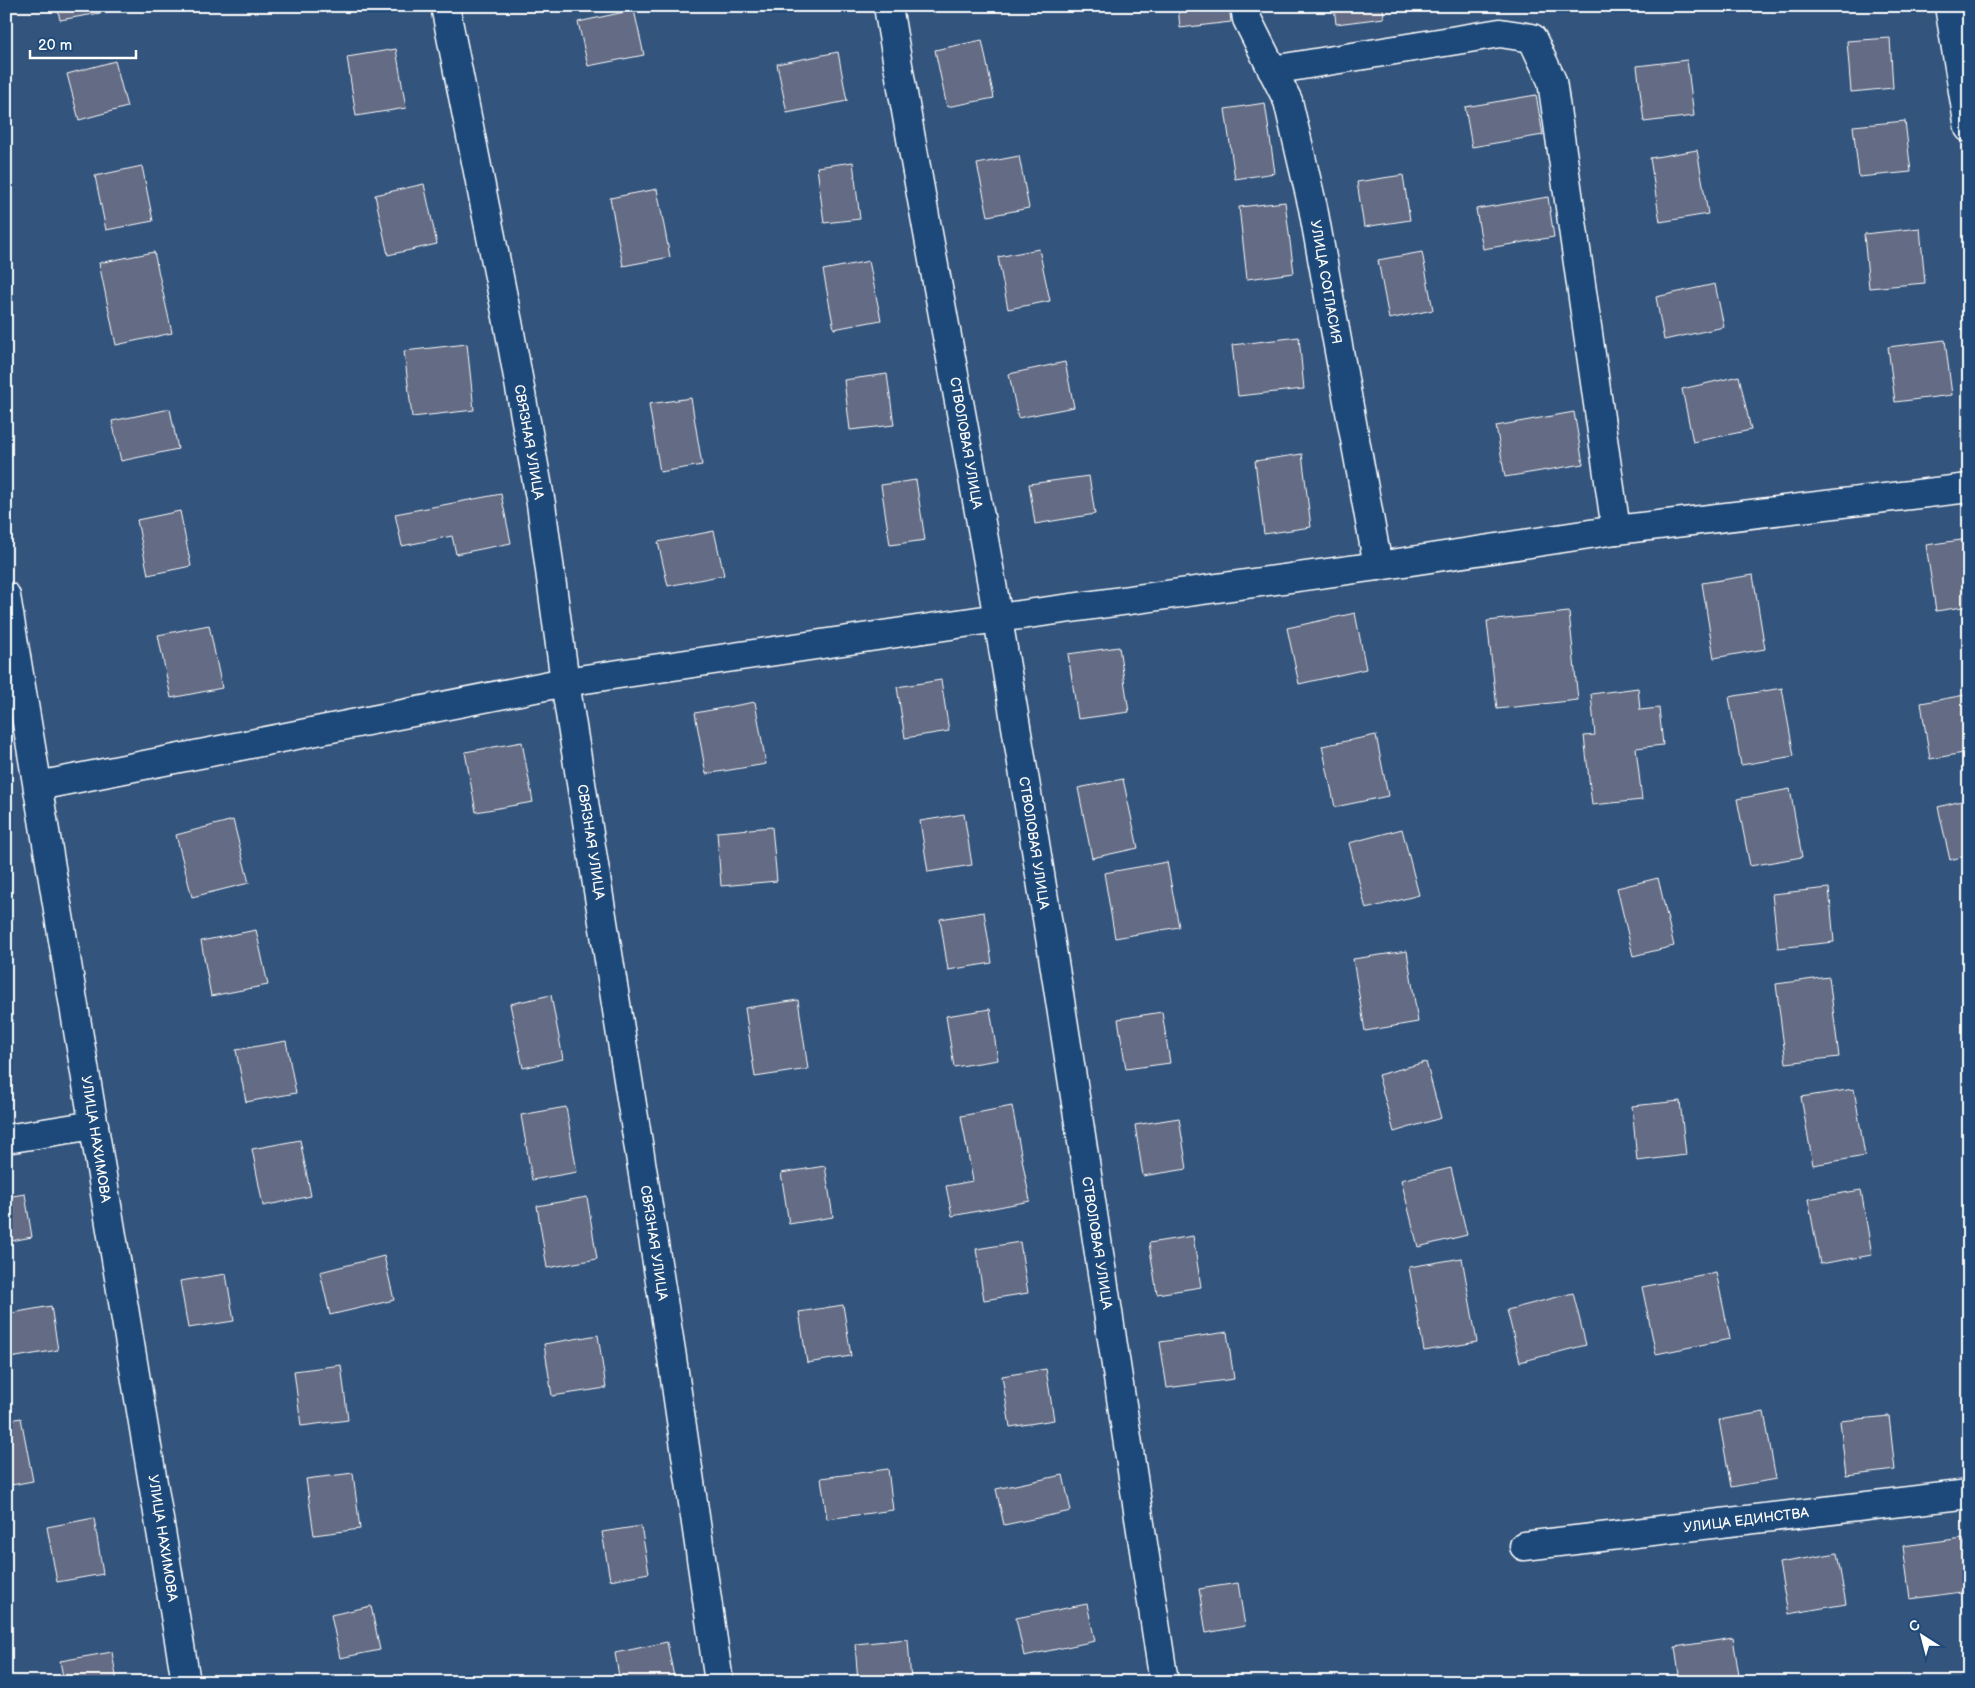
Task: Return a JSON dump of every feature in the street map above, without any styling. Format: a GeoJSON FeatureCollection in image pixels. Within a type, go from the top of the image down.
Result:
{"type":"FeatureCollection","features":[{"type":"Feature","properties":{"kind":"street","name":"СВЯЗНАЯ УЛИЦА"},"geometry":{"type":"LineString","coordinates":[[445,6],[508,322],[539,494],[565,682],[671,1351],[719,1682]]}},
{"type":"Feature","properties":{"kind":"street","name":"СТВОЛОВАЯ УЛИЦА"},"geometry":{"type":"LineString","coordinates":[[888,6],[914,164],[998,618],[1095,1223],[1164,1682]]}},
{"type":"Feature","properties":{"kind":"street","name":"УЛИЦА СОГЛАСИЯ"},"geometry":{"type":"LineString","coordinates":[[1245,6],[1247,19],[1288,101],[1313,208],[1378,566]]}},
{"type":"Feature","properties":{"kind":"street"},"geometry":{"type":"LineString","coordinates":[[1950,6],[1969,128]]}},
{"type":"Feature","properties":{"kind":"street"},"geometry":{"type":"LineString","coordinates":[[1272,70],[1500,34],[1532,38],[1552,81],[1616,530]]}},
{"type":"Feature","properties":{"kind":"street"},"geometry":{"type":"LineString","coordinates":[[38,786],[565,682],[998,618],[1378,566],[1616,530],[1969,488]]}},
{"type":"Feature","properties":{"kind":"street","name":"УЛИЦА НАХИМОВА"},"geometry":{"type":"LineString","coordinates":[[6,596],[186,1682]]}},
{"type":"Feature","properties":{"kind":"street"},"geometry":{"type":"LineString","coordinates":[[6,1139],[94,1125]]}},
{"type":"Feature","properties":{"kind":"street","name":"УЛИЦА ЕДИНСТВА"},"geometry":{"type":"LineString","coordinates":[[1524,1546],[1969,1494]]}},
{"type":"Feature","properties":{"kind":"building"},"geometry":{"type":"Polygon","coordinates":[[[57,6],[116,6],[117,10],[60,20],[57,6]]]}},
{"type":"Feature","properties":{"kind":"building"},"geometry":{"type":"Polygon","coordinates":[[[1178,6],[1229,6],[1231,22],[1180,28],[1178,6]]]}},
{"type":"Feature","properties":{"kind":"building"},"geometry":{"type":"Polygon","coordinates":[[[1334,6],[1383,6],[1384,18],[1336,24],[1334,6]]]}},
{"type":"Feature","properties":{"kind":"building"},"geometry":{"type":"Polygon","coordinates":[[[634,10],[644,55],[588,66],[578,22],[634,10]]]}},
{"type":"Feature","properties":{"kind":"building"},"geometry":{"type":"Polygon","coordinates":[[[1890,38],[1893,88],[1851,92],[1847,41],[1890,38]]]}},
{"type":"Feature","properties":{"kind":"building"},"geometry":{"type":"Polygon","coordinates":[[[982,40],[994,98],[947,107],[935,50],[982,40]]]}},
{"type":"Feature","properties":{"kind":"building"},"geometry":{"type":"Polygon","coordinates":[[[396,49],[406,108],[356,116],[347,57],[396,49]]]}},
{"type":"Feature","properties":{"kind":"building"},"geometry":{"type":"Polygon","coordinates":[[[838,52],[847,101],[787,113],[777,64],[838,52]]]}},
{"type":"Feature","properties":{"kind":"building"},"geometry":{"type":"Polygon","coordinates":[[[1687,60],[1694,116],[1644,122],[1637,66],[1687,60]]]}},
{"type":"Feature","properties":{"kind":"building"},"geometry":{"type":"Polygon","coordinates":[[[115,61],[127,107],[79,120],[67,74],[115,61]]]}},
{"type":"Feature","properties":{"kind":"building"},"geometry":{"type":"Polygon","coordinates":[[[1536,95],[1543,135],[1472,147],[1465,107],[1536,95]]]}},
{"type":"Feature","properties":{"kind":"building"},"geometry":{"type":"Polygon","coordinates":[[[1265,103],[1275,173],[1235,179],[1225,109],[1265,103]]]}},
{"type":"Feature","properties":{"kind":"building"},"geometry":{"type":"Polygon","coordinates":[[[1905,121],[1911,172],[1859,177],[1853,126],[1905,121]]]}},
{"type":"Feature","properties":{"kind":"building"},"geometry":{"type":"Polygon","coordinates":[[[1697,150],[1708,214],[1660,222],[1650,158],[1697,150]]]}},
{"type":"Feature","properties":{"kind":"building"},"geometry":{"type":"Polygon","coordinates":[[[1019,156],[1029,208],[988,216],[977,164],[1019,156]]]}},
{"type":"Feature","properties":{"kind":"building"},"geometry":{"type":"Polygon","coordinates":[[[853,162],[860,219],[824,223],[817,167],[853,162]]]}},
{"type":"Feature","properties":{"kind":"building"},"geometry":{"type":"Polygon","coordinates":[[[142,166],[153,221],[106,230],[95,176],[142,166]]]}},
{"type":"Feature","properties":{"kind":"building"},"geometry":{"type":"Polygon","coordinates":[[[1403,175],[1410,220],[1364,227],[1357,182],[1403,175]]]}},
{"type":"Feature","properties":{"kind":"building"},"geometry":{"type":"Polygon","coordinates":[[[424,184],[437,244],[388,255],[375,195],[424,184]]]}},
{"type":"Feature","properties":{"kind":"building"},"geometry":{"type":"Polygon","coordinates":[[[657,189],[670,257],[623,266],[610,198],[657,189]]]}},
{"type":"Feature","properties":{"kind":"building"},"geometry":{"type":"Polygon","coordinates":[[[1548,197],[1554,237],[1483,249],[1476,209],[1548,197]]]}},
{"type":"Feature","properties":{"kind":"building"},"geometry":{"type":"Polygon","coordinates":[[[1285,202],[1294,273],[1247,279],[1239,207],[1285,202]]]}},
{"type":"Feature","properties":{"kind":"building"},"geometry":{"type":"Polygon","coordinates":[[[1920,228],[1925,283],[1869,288],[1864,234],[1920,228]]]}},
{"type":"Feature","properties":{"kind":"building"},"geometry":{"type":"Polygon","coordinates":[[[1039,249],[1050,301],[1008,309],[998,257],[1039,249]]]}},
{"type":"Feature","properties":{"kind":"building"},"geometry":{"type":"Polygon","coordinates":[[[154,252],[172,333],[116,345],[99,263],[154,252]]]}},
{"type":"Feature","properties":{"kind":"building"},"geometry":{"type":"Polygon","coordinates":[[[1422,252],[1433,310],[1389,319],[1378,260],[1422,252]]]}},
{"type":"Feature","properties":{"kind":"building"},"geometry":{"type":"Polygon","coordinates":[[[869,261],[881,320],[834,329],[823,270],[869,261]]]}},
{"type":"Feature","properties":{"kind":"building"},"geometry":{"type":"Polygon","coordinates":[[[1715,284],[1724,327],[1664,340],[1656,297],[1715,284]]]}},
{"type":"Feature","properties":{"kind":"building"},"geometry":{"type":"Polygon","coordinates":[[[1299,337],[1304,389],[1238,396],[1232,345],[1299,337]]]}},
{"type":"Feature","properties":{"kind":"building"},"geometry":{"type":"Polygon","coordinates":[[[1945,340],[1952,395],[1895,402],[1888,347],[1945,340]]]}},
{"type":"Feature","properties":{"kind":"building"},"geometry":{"type":"Polygon","coordinates":[[[467,344],[474,410],[412,417],[404,351],[467,344]]]}},
{"type":"Feature","properties":{"kind":"building"},"geometry":{"type":"Polygon","coordinates":[[[1065,362],[1074,407],[1018,418],[1009,374],[1065,362]]]}},
{"type":"Feature","properties":{"kind":"building"},"geometry":{"type":"Polygon","coordinates":[[[887,374],[894,425],[850,430],[844,380],[887,374]]]}},
{"type":"Feature","properties":{"kind":"building"},"geometry":{"type":"Polygon","coordinates":[[[1739,376],[1751,430],[1693,442],[1682,389],[1739,376]]]}},
{"type":"Feature","properties":{"kind":"building"},"geometry":{"type":"Polygon","coordinates":[[[691,398],[702,465],[660,472],[649,404],[691,398]]]}},
{"type":"Feature","properties":{"kind":"building"},"geometry":{"type":"Polygon","coordinates":[[[170,409],[178,449],[121,461],[112,421],[170,409]]]}},
{"type":"Feature","properties":{"kind":"building"},"geometry":{"type":"Polygon","coordinates":[[[1574,412],[1583,464],[1505,477],[1496,426],[1574,412]]]}},
{"type":"Feature","properties":{"kind":"building"},"geometry":{"type":"Polygon","coordinates":[[[1302,454],[1311,527],[1264,534],[1255,461],[1302,454]]]}},
{"type":"Feature","properties":{"kind":"building"},"geometry":{"type":"Polygon","coordinates":[[[1089,476],[1095,514],[1035,524],[1029,484],[1089,476]]]}},
{"type":"Feature","properties":{"kind":"building"},"geometry":{"type":"Polygon","coordinates":[[[916,480],[925,540],[890,545],[881,485],[916,480]]]}},
{"type":"Feature","properties":{"kind":"building"},"geometry":{"type":"Polygon","coordinates":[[[501,494],[511,543],[456,554],[452,536],[402,546],[395,514],[501,494]]]}},
{"type":"Feature","properties":{"kind":"building"},"geometry":{"type":"Polygon","coordinates":[[[180,511],[191,566],[148,575],[137,520],[180,511]]]}},
{"type":"Feature","properties":{"kind":"building"},"geometry":{"type":"Polygon","coordinates":[[[714,531],[724,575],[668,586],[658,542],[714,531]]]}},
{"type":"Feature","properties":{"kind":"building"},"geometry":{"type":"Polygon","coordinates":[[[1968,539],[1969,606],[1936,611],[1926,545],[1968,539]]]}},
{"type":"Feature","properties":{"kind":"building"},"geometry":{"type":"Polygon","coordinates":[[[1753,575],[1765,649],[1714,658],[1702,583],[1753,575]]]}},
{"type":"Feature","properties":{"kind":"building"},"geometry":{"type":"Polygon","coordinates":[[[1569,612],[1578,700],[1497,709],[1487,621],[1569,612]]]}},
{"type":"Feature","properties":{"kind":"building"},"geometry":{"type":"Polygon","coordinates":[[[1355,613],[1366,669],[1299,684],[1287,628],[1355,613]]]}},
{"type":"Feature","properties":{"kind":"building"},"geometry":{"type":"Polygon","coordinates":[[[209,625],[222,688],[171,698],[158,635],[209,625]]]}},
{"type":"Feature","properties":{"kind":"building"},"geometry":{"type":"Polygon","coordinates":[[[1119,647],[1129,712],[1078,719],[1068,654],[1119,647]]]}},
{"type":"Feature","properties":{"kind":"building"},"geometry":{"type":"Polygon","coordinates":[[[941,680],[949,731],[905,738],[897,687],[941,680]]]}},
{"type":"Feature","properties":{"kind":"building"},"geometry":{"type":"Polygon","coordinates":[[[1638,688],[1640,710],[1659,708],[1663,745],[1636,748],[1642,800],[1592,805],[1584,736],[1595,735],[1591,694],[1638,688]]]}},
{"type":"Feature","properties":{"kind":"building"},"geometry":{"type":"Polygon","coordinates":[[[1782,688],[1794,756],[1741,765],[1729,697],[1782,688]]]}},
{"type":"Feature","properties":{"kind":"building"},"geometry":{"type":"Polygon","coordinates":[[[1965,695],[1969,720],[1969,752],[1930,759],[1921,703],[1965,695]]]}},
{"type":"Feature","properties":{"kind":"building"},"geometry":{"type":"Polygon","coordinates":[[[755,702],[766,764],[706,774],[695,713],[755,702]]]}},
{"type":"Feature","properties":{"kind":"building"},"geometry":{"type":"Polygon","coordinates":[[[1376,735],[1388,796],[1335,807],[1322,746],[1376,735]]]}},
{"type":"Feature","properties":{"kind":"building"},"geometry":{"type":"Polygon","coordinates":[[[522,742],[533,802],[476,812],[465,752],[522,742]]]}},
{"type":"Feature","properties":{"kind":"building"},"geometry":{"type":"Polygon","coordinates":[[[1123,779],[1138,848],[1092,858],[1078,788],[1123,779]]]}},
{"type":"Feature","properties":{"kind":"building"},"geometry":{"type":"Polygon","coordinates":[[[1790,789],[1802,857],[1750,866],[1737,799],[1790,789]]]}},
{"type":"Feature","properties":{"kind":"building"},"geometry":{"type":"Polygon","coordinates":[[[1969,799],[1969,855],[1950,860],[1938,807],[1969,799]]]}},
{"type":"Feature","properties":{"kind":"building"},"geometry":{"type":"Polygon","coordinates":[[[964,814],[972,865],[928,872],[920,821],[964,814]]]}},
{"type":"Feature","properties":{"kind":"building"},"geometry":{"type":"Polygon","coordinates":[[[233,820],[249,883],[192,897],[176,835],[233,820]]]}},
{"type":"Feature","properties":{"kind":"building"},"geometry":{"type":"Polygon","coordinates":[[[772,827],[777,881],[721,886],[717,832],[772,827]]]}},
{"type":"Feature","properties":{"kind":"building"},"geometry":{"type":"Polygon","coordinates":[[[1402,829],[1419,895],[1366,909],[1349,843],[1402,829]]]}},
{"type":"Feature","properties":{"kind":"building"},"geometry":{"type":"Polygon","coordinates":[[[1167,862],[1179,927],[1115,938],[1104,873],[1167,862]]]}},
{"type":"Feature","properties":{"kind":"building"},"geometry":{"type":"Polygon","coordinates":[[[1658,878],[1674,946],[1633,956],[1617,888],[1658,878]]]}},
{"type":"Feature","properties":{"kind":"building"},"geometry":{"type":"Polygon","coordinates":[[[1829,888],[1834,942],[1778,948],[1772,894],[1829,888]]]}},
{"type":"Feature","properties":{"kind":"building"},"geometry":{"type":"Polygon","coordinates":[[[984,912],[992,963],[948,970],[940,919],[984,912]]]}},
{"type":"Feature","properties":{"kind":"building"},"geometry":{"type":"Polygon","coordinates":[[[256,930],[268,985],[211,996],[201,941],[256,930]]]}},
{"type":"Feature","properties":{"kind":"building"},"geometry":{"type":"Polygon","coordinates":[[[1407,951],[1418,1022],[1365,1031],[1353,959],[1407,951]]]}},
{"type":"Feature","properties":{"kind":"building"},"geometry":{"type":"Polygon","coordinates":[[[1829,977],[1839,1057],[1786,1063],[1776,984],[1829,977]]]}},
{"type":"Feature","properties":{"kind":"building"},"geometry":{"type":"Polygon","coordinates":[[[551,995],[563,1059],[523,1068],[510,1004],[551,995]]]}},
{"type":"Feature","properties":{"kind":"building"},"geometry":{"type":"Polygon","coordinates":[[[798,1000],[808,1069],[755,1077],[745,1008],[798,1000]]]}},
{"type":"Feature","properties":{"kind":"building"},"geometry":{"type":"Polygon","coordinates":[[[990,1009],[998,1060],[954,1067],[946,1016],[990,1009]]]}},
{"type":"Feature","properties":{"kind":"building"},"geometry":{"type":"Polygon","coordinates":[[[1162,1012],[1170,1063],[1126,1069],[1118,1019],[1162,1012]]]}},
{"type":"Feature","properties":{"kind":"building"},"geometry":{"type":"Polygon","coordinates":[[[286,1041],[296,1093],[246,1102],[236,1050],[286,1041]]]}},
{"type":"Feature","properties":{"kind":"building"},"geometry":{"type":"Polygon","coordinates":[[[1426,1062],[1441,1118],[1394,1132],[1378,1075],[1426,1062]]]}},
{"type":"Feature","properties":{"kind":"building"},"geometry":{"type":"Polygon","coordinates":[[[1854,1089],[1865,1156],[1813,1165],[1801,1097],[1854,1089]]]}},
{"type":"Feature","properties":{"kind":"building"},"geometry":{"type":"Polygon","coordinates":[[[1680,1101],[1686,1155],[1637,1161],[1632,1106],[1680,1101]]]}},
{"type":"Feature","properties":{"kind":"building"},"geometry":{"type":"Polygon","coordinates":[[[1012,1106],[1030,1201],[952,1216],[946,1186],[973,1181],[961,1116],[1012,1106]]]}},
{"type":"Feature","properties":{"kind":"building"},"geometry":{"type":"Polygon","coordinates":[[[566,1107],[577,1172],[532,1180],[521,1115],[566,1107]]]}},
{"type":"Feature","properties":{"kind":"building"},"geometry":{"type":"Polygon","coordinates":[[[1179,1118],[1187,1169],[1143,1176],[1135,1125],[1179,1118]]]}},
{"type":"Feature","properties":{"kind":"building"},"geometry":{"type":"Polygon","coordinates":[[[300,1140],[311,1196],[263,1206],[252,1149],[300,1140]]]}},
{"type":"Feature","properties":{"kind":"building"},"geometry":{"type":"Polygon","coordinates":[[[825,1166],[833,1217],[789,1224],[781,1173],[825,1166]]]}},
{"type":"Feature","properties":{"kind":"building"},"geometry":{"type":"Polygon","coordinates":[[[1451,1168],[1467,1235],[1418,1247],[1401,1180],[1451,1168]]]}},
{"type":"Feature","properties":{"kind":"building"},"geometry":{"type":"Polygon","coordinates":[[[1861,1190],[1872,1255],[1820,1264],[1808,1199],[1861,1190]]]}},
{"type":"Feature","properties":{"kind":"building"},"geometry":{"type":"Polygon","coordinates":[[[25,1194],[32,1237],[6,1242],[6,1197],[25,1194]]]}},
{"type":"Feature","properties":{"kind":"building"},"geometry":{"type":"Polygon","coordinates":[[[587,1197],[597,1259],[547,1268],[537,1206],[587,1197]]]}},
{"type":"Feature","properties":{"kind":"building"},"geometry":{"type":"Polygon","coordinates":[[[1193,1236],[1201,1287],[1157,1294],[1149,1243],[1193,1236]]]}},
{"type":"Feature","properties":{"kind":"building"},"geometry":{"type":"Polygon","coordinates":[[[1020,1242],[1028,1293],[984,1300],[976,1249],[1020,1242]]]}},
{"type":"Feature","properties":{"kind":"building"},"geometry":{"type":"Polygon","coordinates":[[[384,1256],[394,1300],[330,1315],[320,1272],[384,1256]]]}},
{"type":"Feature","properties":{"kind":"building"},"geometry":{"type":"Polygon","coordinates":[[[1462,1258],[1477,1342],[1424,1351],[1409,1267],[1462,1258]]]}},
{"type":"Feature","properties":{"kind":"building"},"geometry":{"type":"Polygon","coordinates":[[[1716,1272],[1730,1339],[1656,1354],[1642,1287],[1716,1272]]]}},
{"type":"Feature","properties":{"kind":"building"},"geometry":{"type":"Polygon","coordinates":[[[226,1274],[234,1321],[188,1328],[180,1281],[226,1274]]]}},
{"type":"Feature","properties":{"kind":"building"},"geometry":{"type":"Polygon","coordinates":[[[1573,1293],[1586,1345],[1520,1362],[1507,1310],[1573,1293]]]}},
{"type":"Feature","properties":{"kind":"building"},"geometry":{"type":"Polygon","coordinates":[[[843,1305],[851,1356],[807,1363],[799,1312],[843,1305]]]}},
{"type":"Feature","properties":{"kind":"building"},"geometry":{"type":"Polygon","coordinates":[[[51,1306],[58,1350],[10,1358],[6,1339],[6,1314],[51,1306]]]}},
{"type":"Feature","properties":{"kind":"building"},"geometry":{"type":"Polygon","coordinates":[[[1227,1332],[1234,1379],[1167,1388],[1160,1342],[1227,1332]]]}},
{"type":"Feature","properties":{"kind":"building"},"geometry":{"type":"Polygon","coordinates":[[[598,1335],[606,1388],[552,1396],[544,1344],[598,1335]]]}},
{"type":"Feature","properties":{"kind":"building"},"geometry":{"type":"Polygon","coordinates":[[[341,1365],[348,1420],[301,1426],[294,1371],[341,1365]]]}},
{"type":"Feature","properties":{"kind":"building"},"geometry":{"type":"Polygon","coordinates":[[[1046,1369],[1054,1420],[1010,1427],[1002,1376],[1046,1369]]]}},
{"type":"Feature","properties":{"kind":"building"},"geometry":{"type":"Polygon","coordinates":[[[1764,1412],[1776,1479],[1731,1487],[1719,1420],[1764,1412]]]}},
{"type":"Feature","properties":{"kind":"building"},"geometry":{"type":"Polygon","coordinates":[[[1889,1416],[1895,1470],[1846,1476],[1840,1421],[1889,1416]]]}},
{"type":"Feature","properties":{"kind":"building"},"geometry":{"type":"Polygon","coordinates":[[[21,1418],[33,1481],[6,1486],[6,1421],[21,1418]]]}},
{"type":"Feature","properties":{"kind":"building"},"geometry":{"type":"Polygon","coordinates":[[[888,1469],[893,1510],[827,1519],[821,1478],[888,1469]]]}},
{"type":"Feature","properties":{"kind":"building"},"geometry":{"type":"Polygon","coordinates":[[[353,1473],[360,1529],[314,1535],[306,1479],[353,1473]]]}},
{"type":"Feature","properties":{"kind":"building"},"geometry":{"type":"Polygon","coordinates":[[[1063,1475],[1071,1511],[1004,1525],[996,1489],[1063,1475]]]}},
{"type":"Feature","properties":{"kind":"building"},"geometry":{"type":"Polygon","coordinates":[[[94,1518],[103,1574],[57,1582],[47,1527],[94,1518]]]}},
{"type":"Feature","properties":{"kind":"building"},"geometry":{"type":"Polygon","coordinates":[[[641,1526],[649,1573],[610,1580],[602,1532],[641,1526]]]}},
{"type":"Feature","properties":{"kind":"building"},"geometry":{"type":"Polygon","coordinates":[[[1963,1538],[1969,1591],[1910,1599],[1903,1546],[1963,1538]]]}},
{"type":"Feature","properties":{"kind":"building"},"geometry":{"type":"Polygon","coordinates":[[[1837,1553],[1846,1604],[1788,1614],[1779,1563],[1837,1553]]]}},
{"type":"Feature","properties":{"kind":"building"},"geometry":{"type":"Polygon","coordinates":[[[1238,1583],[1245,1626],[1206,1633],[1199,1589],[1238,1583]]]}},
{"type":"Feature","properties":{"kind":"building"},"geometry":{"type":"Polygon","coordinates":[[[1087,1604],[1095,1641],[1024,1656],[1016,1618],[1087,1604]]]}},
{"type":"Feature","properties":{"kind":"building"},"geometry":{"type":"Polygon","coordinates":[[[371,1606],[380,1650],[340,1658],[331,1615],[371,1606]]]}},
{"type":"Feature","properties":{"kind":"building"},"geometry":{"type":"Polygon","coordinates":[[[1733,1638],[1740,1682],[1680,1682],[1675,1647],[1733,1638]]]}},
{"type":"Feature","properties":{"kind":"building"},"geometry":{"type":"Polygon","coordinates":[[[908,1639],[911,1682],[858,1682],[855,1644],[908,1639]]]}},
{"type":"Feature","properties":{"kind":"building"},"geometry":{"type":"Polygon","coordinates":[[[667,1642],[675,1682],[620,1682],[615,1653],[667,1642]]]}},
{"type":"Feature","properties":{"kind":"building"},"geometry":{"type":"Polygon","coordinates":[[[112,1652],[117,1682],[64,1682],[60,1661],[112,1652]]]}}]}
